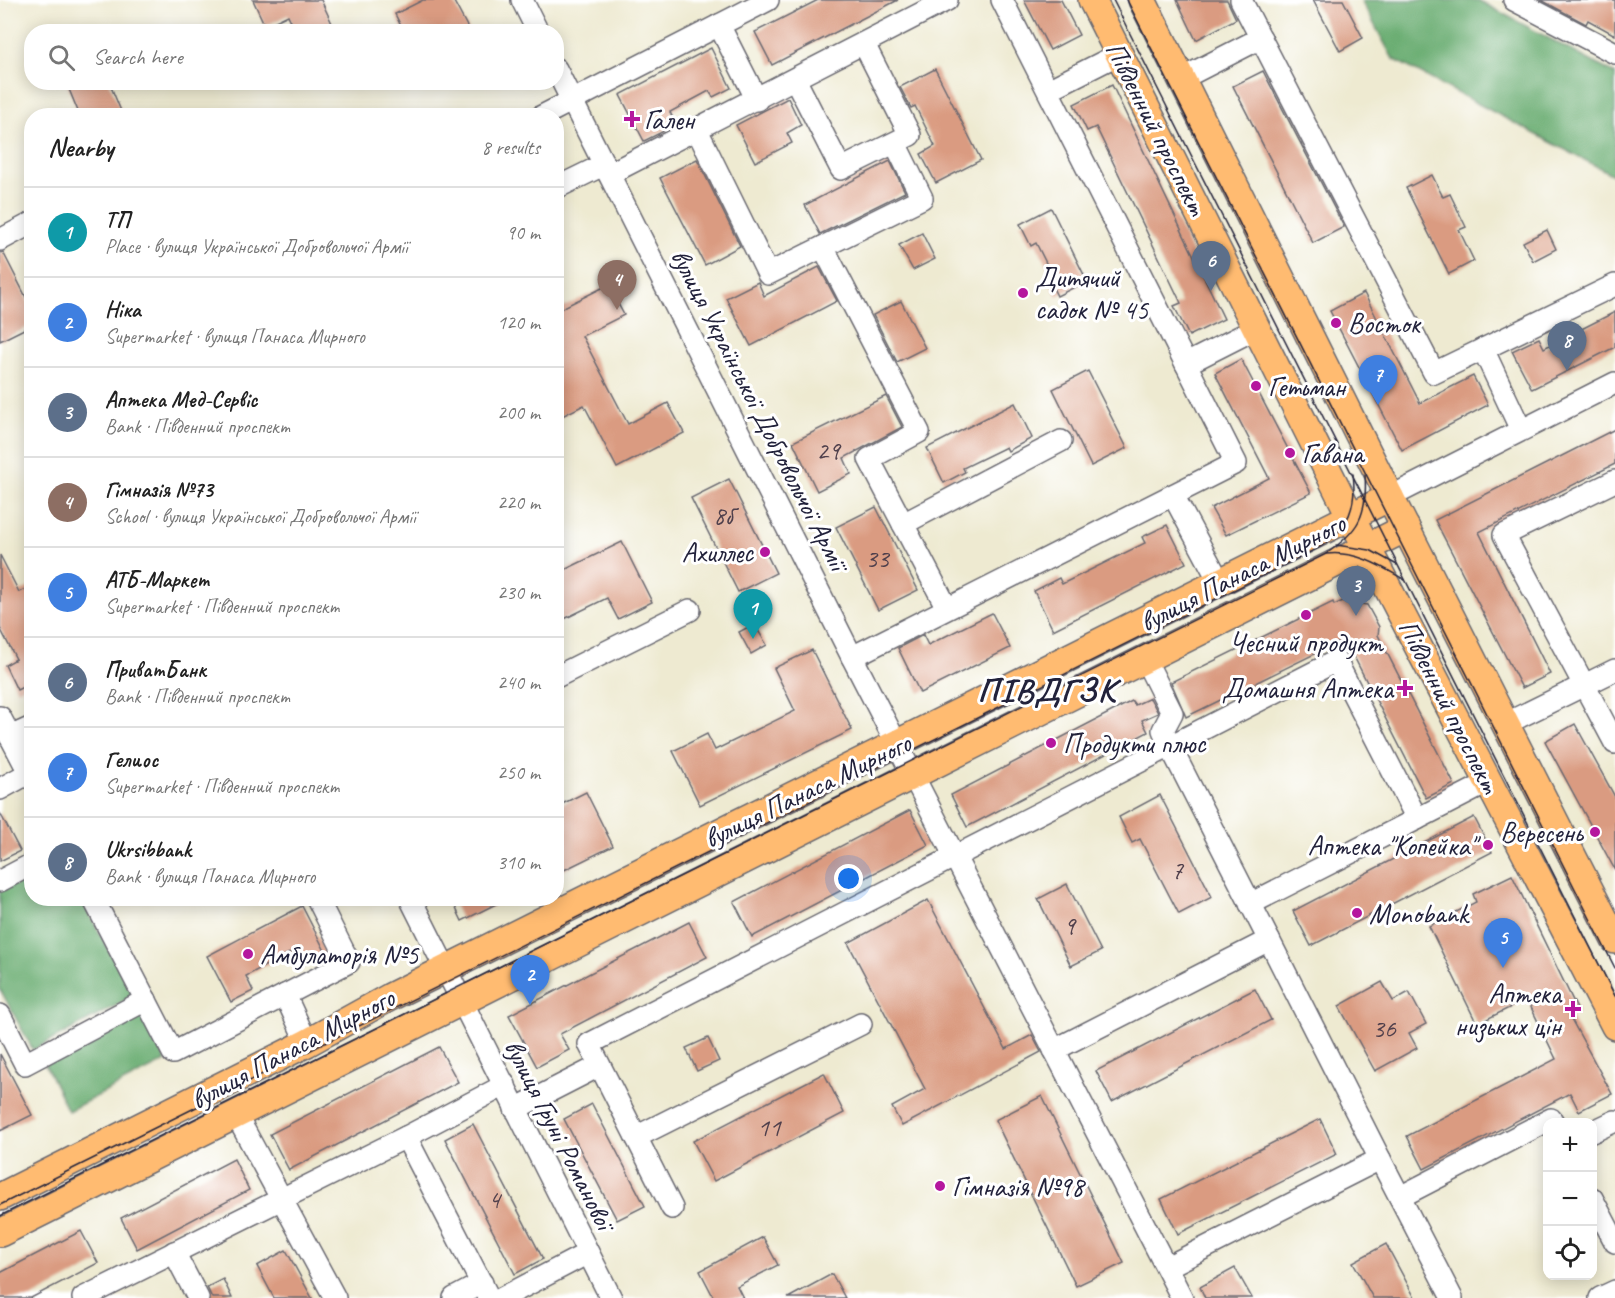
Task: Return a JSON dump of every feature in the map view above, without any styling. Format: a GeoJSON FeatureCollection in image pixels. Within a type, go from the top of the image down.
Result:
{"type":"FeatureCollection","features":[{"type":"Feature","properties":{"kind":"main road","name":"Південний проспект"},"geometry":{"type":"LineString","coordinates":[[1092,0],[1351,517],[1615,1026]]}},
{"type":"Feature","properties":{"kind":"main road","name":"Південний проспект"},"geometry":{"type":"LineString","coordinates":[[1142,0],[1390,497],[1615,940]]}},
{"type":"Feature","properties":{"kind":"main road","name":"вулиця Панаса Мирного"},"geometry":{"type":"LineString","coordinates":[[0,1197],[307,1043],[445,969],[898,745],[1390,497]]}},
{"type":"Feature","properties":{"kind":"main road","name":"вулиця Панаса Мирного"},"geometry":{"type":"LineString","coordinates":[[0,1233],[235,1113],[1406,528]]}},
{"type":"Feature","properties":{"kind":"street"},"geometry":{"type":"LineString","coordinates":[[522,0],[534,24]]}},
{"type":"Feature","properties":{"kind":"street"},"geometry":{"type":"LineString","coordinates":[[557,108],[768,0]]}},
{"type":"Feature","properties":{"kind":"street"},"geometry":{"type":"LineString","coordinates":[[852,657],[1236,463],[1002,0]]}},
{"type":"Feature","properties":{"kind":"street"},"geometry":{"type":"LineString","coordinates":[[1241,0],[1434,373],[1615,285]]}},
{"type":"Feature","properties":{"kind":"street"},"geometry":{"type":"LineString","coordinates":[[564,185],[697,130],[864,44],[936,3]]}},
{"type":"Feature","properties":{"kind":"street"},"geometry":{"type":"LineString","coordinates":[[1526,3],[1615,52]]}},
{"type":"Feature","properties":{"kind":"street"},"geometry":{"type":"LineString","coordinates":[[719,25],[757,100]]}},
{"type":"Feature","properties":{"kind":"street"},"geometry":{"type":"LineString","coordinates":[[1181,79],[1261,38]]}},
{"type":"Feature","properties":{"kind":"street"},"geometry":{"type":"LineString","coordinates":[[795,79],[841,169],[895,143],[910,135],[864,44]]}},
{"type":"Feature","properties":{"kind":"street"},"geometry":{"type":"LineString","coordinates":[[1048,90],[1119,54]]}},
{"type":"Feature","properties":{"kind":"street","name":"вулиця Української Добровольчої Армії"},"geometry":{"type":"LineString","coordinates":[[564,84],[852,657],[1182,1298]]}},
{"type":"Feature","properties":{"kind":"street"},"geometry":{"type":"LineString","coordinates":[[697,130],[768,274],[922,198],[895,143]]}},
{"type":"Feature","properties":{"kind":"street"},"geometry":{"type":"LineString","coordinates":[[0,240],[24,227]]}},
{"type":"Feature","properties":{"kind":"street"},"geometry":{"type":"LineString","coordinates":[[823,247],[919,432],[869,459],[947,608]]}},
{"type":"Feature","properties":{"kind":"street"},"geometry":{"type":"LineString","coordinates":[[1186,364],[1257,328]]}},
{"type":"Feature","properties":{"kind":"street"},"geometry":{"type":"LineString","coordinates":[[1483,349],[1521,430]]}},
{"type":"Feature","properties":{"kind":"street","name":"вулиця Панаса Мирного"},"geometry":{"type":"LineString","coordinates":[[1390,497],[1615,383]]}},
{"type":"Feature","properties":{"kind":"street"},"geometry":{"type":"LineString","coordinates":[[903,524],[1061,441]]}},
{"type":"Feature","properties":{"kind":"street"},"geometry":{"type":"LineString","coordinates":[[1615,481],[1504,535],[1615,743]]}},
{"type":"Feature","properties":{"kind":"street"},"geometry":{"type":"LineString","coordinates":[[1173,495],[1220,583]]}},
{"type":"Feature","properties":{"kind":"street"},"geometry":{"type":"LineString","coordinates":[[564,673],[690,610]]}},
{"type":"Feature","properties":{"kind":"street"},"geometry":{"type":"LineString","coordinates":[[1145,659],[1172,713],[1163,730],[1170,746],[1452,1298]]}},
{"type":"Feature","properties":{"kind":"street"},"geometry":{"type":"LineString","coordinates":[[672,1208],[589,1044],[1336,661],[1417,819]]}},
{"type":"Feature","properties":{"kind":"street"},"geometry":{"type":"LineString","coordinates":[[1505,724],[1615,670]]}},
{"type":"Feature","properties":{"kind":"street"},"geometry":{"type":"LineString","coordinates":[[0,717],[24,764]]}},
{"type":"Feature","properties":{"kind":"street"},"geometry":{"type":"LineString","coordinates":[[10,737],[24,730]]}},
{"type":"Feature","properties":{"kind":"street"},"geometry":{"type":"LineString","coordinates":[[0,789],[24,779]]}},
{"type":"Feature","properties":{"kind":"street"},"geometry":{"type":"LineString","coordinates":[[1250,904],[1490,782]]}},
{"type":"Feature","properties":{"kind":"street"},"geometry":{"type":"LineString","coordinates":[[0,881],[24,868]]}},
{"type":"Feature","properties":{"kind":"street"},"geometry":{"type":"LineString","coordinates":[[97,906],[173,1053],[349,962],[320,906]]}},
{"type":"Feature","properties":{"kind":"street","name":"вулиця Груні Романової"},"geometry":{"type":"LineString","coordinates":[[414,906],[611,1298]]}},
{"type":"Feature","properties":{"kind":"street"},"geometry":{"type":"LineString","coordinates":[[1054,1050],[1269,940]]}},
{"type":"Feature","properties":{"kind":"street"},"geometry":{"type":"LineString","coordinates":[[285,995],[307,1043]]}},
{"type":"Feature","properties":{"kind":"street"},"geometry":{"type":"LineString","coordinates":[[0,1015],[25,1064],[146,1000]]}},
{"type":"Feature","properties":{"kind":"street"},"geometry":{"type":"LineString","coordinates":[[636,1137],[861,1024]]}},
{"type":"Feature","properties":{"kind":"street"},"geometry":{"type":"LineString","coordinates":[[515,1108],[599,1066]]}},
{"type":"Feature","properties":{"kind":"street"},"geometry":{"type":"LineString","coordinates":[[83,1298],[406,1137],[505,1085]]}},
{"type":"Feature","properties":{"kind":"street"},"geometry":{"type":"LineString","coordinates":[[235,1113],[334,1298]]}},
{"type":"Feature","properties":{"kind":"street"},"geometry":{"type":"LineString","coordinates":[[1597,1130],[1615,1120]]}},
{"type":"Feature","properties":{"kind":"street"},"geometry":{"type":"LineString","coordinates":[[1400,1197],[1543,1123]]}},
{"type":"Feature","properties":{"kind":"street"},"geometry":{"type":"LineString","coordinates":[[406,1137],[485,1291],[454,1298]]}},
{"type":"Feature","properties":{"kind":"street"},"geometry":{"type":"LineString","coordinates":[[1167,1268],[1380,1159]]}},
{"type":"Feature","properties":{"kind":"street"},"geometry":{"type":"LineString","coordinates":[[1597,1206],[1615,1242]]}},
{"type":"Feature","properties":{"kind":"street"},"geometry":{"type":"LineString","coordinates":[[174,1252],[198,1298]]}},
{"type":"Feature","properties":{"kind":"street"},"geometry":{"type":"LineString","coordinates":[[502,1298],[588,1253]]}},
{"type":"Feature","properties":{"kind":"street"},"geometry":{"type":"LineString","coordinates":[[1600,1298],[1615,1291]]}},
{"type":"Feature","properties":{"kind":"green space"},"geometry":{"type":"Polygon","coordinates":[[[1361,0],[1478,0],[1615,74],[1615,176],[1393,59],[1361,0]]]}},
{"type":"Feature","properties":{"kind":"green space"},"geometry":{"type":"Polygon","coordinates":[[[24,878],[24,906],[85,906],[134,996],[33,1050],[0,989],[0,891],[24,878]]]}},
{"type":"Feature","properties":{"kind":"green space"},"geometry":{"type":"Polygon","coordinates":[[[142,1014],[166,1061],[68,1111],[45,1064],[142,1014]]]}},
{"type":"Feature","properties":{"kind":"building"},"geometry":{"type":"Polygon","coordinates":[[[253,0],[321,0],[332,24],[292,24],[288,15],[264,24],[253,0]]]}},
{"type":"Feature","properties":{"kind":"building"},"geometry":{"type":"Polygon","coordinates":[[[423,0],[453,0],[466,24],[400,24],[395,14],[423,0]]]}},
{"type":"Feature","properties":{"kind":"building"},"geometry":{"type":"Polygon","coordinates":[[[818,0],[898,0],[772,65],[755,32],[818,0]]]}},
{"type":"Feature","properties":{"kind":"building"},"geometry":{"type":"Polygon","coordinates":[[[1024,0],[1061,0],[1079,35],[1050,50],[1024,0]]]}},
{"type":"Feature","properties":{"kind":"building"},"geometry":{"type":"Polygon","coordinates":[[[1177,0],[1227,0],[1236,19],[1196,40],[1177,0]]]}},
{"type":"Feature","properties":{"kind":"building"},"geometry":{"type":"Polygon","coordinates":[[[1313,0],[1343,0],[1363,38],[1340,51],[1313,0]]]}},
{"type":"Feature","properties":{"kind":"building"},"geometry":{"type":"Polygon","coordinates":[[[1541,0],[1615,0],[1615,35],[1588,20],[1586,24],[1541,0]]]}},
{"type":"Feature","properties":{"kind":"building"},"geometry":{"type":"Polygon","coordinates":[[[711,48],[731,88],[713,97],[709,91],[670,112],[676,125],[644,141],[620,95],[711,48]]]}},
{"type":"Feature","properties":{"kind":"building"},"geometry":{"type":"Polygon","coordinates":[[[935,69],[981,160],[936,183],[921,154],[935,146],[915,106],[911,108],[900,87],[935,69]]]}},
{"type":"Feature","properties":{"kind":"building"},"geometry":{"type":"Polygon","coordinates":[[[1263,71],[1344,227],[1313,243],[1233,86],[1263,71]]]}},
{"type":"Feature","properties":{"kind":"building"},"geometry":{"type":"Polygon","coordinates":[[[1112,85],[1224,319],[1189,336],[1174,306],[1181,303],[1096,127],[1087,131],[1074,104],[1112,85]]]}},
{"type":"Feature","properties":{"kind":"building"},"geometry":{"type":"Polygon","coordinates":[[[69,90],[112,90],[120,108],[77,108],[69,90]]]}},
{"type":"Feature","properties":{"kind":"building"},"geometry":{"type":"Polygon","coordinates":[[[788,98],[801,125],[787,133],[792,143],[755,162],[736,125],[788,98]]]}},
{"type":"Feature","properties":{"kind":"building"},"geometry":{"type":"Polygon","coordinates":[[[697,159],[740,246],[705,265],[660,178],[697,159]]]}},
{"type":"Feature","properties":{"kind":"building"},"geometry":{"type":"Polygon","coordinates":[[[890,161],[905,192],[820,234],[805,205],[890,161]]]}},
{"type":"Feature","properties":{"kind":"building"},"geometry":{"type":"Polygon","coordinates":[[[1432,175],[1443,197],[1450,194],[1466,227],[1459,230],[1474,261],[1449,274],[1406,188],[1432,175]]]}},
{"type":"Feature","properties":{"kind":"building"},"geometry":{"type":"Polygon","coordinates":[[[1051,208],[1087,281],[1057,296],[1046,274],[1050,271],[1036,243],[1031,246],[1020,224],[1051,208]]]}},
{"type":"Feature","properties":{"kind":"building"},"geometry":{"type":"Polygon","coordinates":[[[1547,230],[1556,249],[1533,261],[1523,242],[1547,230]]]}},
{"type":"Feature","properties":{"kind":"building"},"geometry":{"type":"Polygon","coordinates":[[[922,233],[935,259],[913,270],[899,245],[922,233]]]}},
{"type":"Feature","properties":{"kind":"building"},"geometry":{"type":"Polygon","coordinates":[[[3,252],[24,293],[24,329],[0,341],[0,253],[3,252]]]}},
{"type":"Feature","properties":{"kind":"building"},"geometry":{"type":"Polygon","coordinates":[[[819,267],[837,301],[751,346],[726,298],[758,282],[764,296],[819,267]]]}},
{"type":"Feature","properties":{"kind":"building"},"geometry":{"type":"Polygon","coordinates":[[[608,285],[624,315],[582,336],[628,424],[668,403],[684,433],[617,468],[584,405],[564,415],[564,307],[608,285]]]}},
{"type":"Feature","properties":{"kind":"building"},"geometry":{"type":"Polygon","coordinates":[[[1364,293],[1420,403],[1473,376],[1488,405],[1402,450],[1330,311],[1364,293]]]}},
{"type":"Feature","properties":{"kind":"building"},"geometry":{"type":"Polygon","coordinates":[[[901,301],[925,348],[897,362],[873,315],[901,301]]]}},
{"type":"Feature","properties":{"kind":"building"},"geometry":{"type":"Polygon","coordinates":[[[1615,312],[1615,347],[1532,389],[1512,351],[1539,338],[1544,348],[1615,312]]]}},
{"type":"Feature","properties":{"kind":"building"},"geometry":{"type":"Polygon","coordinates":[[[1241,359],[1311,493],[1226,535],[1211,508],[1269,478],[1215,373],[1241,359]]]}},
{"type":"Feature","properties":{"kind":"building"},"geometry":{"type":"Polygon","coordinates":[[[1088,371],[1127,448],[1091,466],[1053,389],[1088,371]]]}},
{"type":"Feature","properties":{"kind":"building"},"geometry":{"type":"Polygon","coordinates":[[[886,396],[902,427],[844,458],[851,474],[817,491],[793,442],[886,396]]]}},
{"type":"Feature","properties":{"kind":"building"},"geometry":{"type":"Polygon","coordinates":[[[1015,403],[1032,438],[1008,451],[1006,447],[963,468],[965,472],[944,483],[927,448],[1015,403]]]}},
{"type":"Feature","properties":{"kind":"building"},"geometry":{"type":"Polygon","coordinates":[[[1615,429],[1615,464],[1479,532],[1550,674],[1522,688],[1435,520],[1615,429]]]}},
{"type":"Feature","properties":{"kind":"building"},"geometry":{"type":"Polygon","coordinates":[[[729,479],[776,573],[738,592],[691,498],[729,479]]]}},
{"type":"Feature","properties":{"kind":"building"},"geometry":{"type":"Polygon","coordinates":[[[876,507],[918,590],[878,610],[836,527],[876,507]]]}},
{"type":"Feature","properties":{"kind":"building"},"geometry":{"type":"Polygon","coordinates":[[[1167,525],[1186,563],[1053,630],[1034,591],[1059,578],[1062,584],[1145,543],[1142,537],[1167,525]]]}},
{"type":"Feature","properties":{"kind":"building"},"geometry":{"type":"Polygon","coordinates":[[[622,542],[652,602],[618,619],[607,598],[564,619],[564,570],[622,542]]]}},
{"type":"Feature","properties":{"kind":"building"},"geometry":{"type":"Polygon","coordinates":[[[0,555],[19,592],[24,590],[24,686],[17,690],[5,665],[16,659],[0,628],[0,555]]]}},
{"type":"Feature","properties":{"kind":"building"},"geometry":{"type":"Polygon","coordinates":[[[1343,601],[1367,605],[1379,627],[1378,635],[1454,784],[1426,798],[1345,639],[1186,717],[1171,682],[1333,602],[1334,605],[1343,601]]]}},
{"type":"Feature","properties":{"kind":"building"},"geometry":{"type":"Polygon","coordinates":[[[992,613],[1010,648],[920,693],[898,648],[923,635],[928,645],[992,613]]]}},
{"type":"Feature","properties":{"kind":"building"},"geometry":{"type":"Polygon","coordinates":[[[754,624],[767,645],[751,654],[739,632],[754,624]]]}},
{"type":"Feature","properties":{"kind":"building"},"geometry":{"type":"Polygon","coordinates":[[[812,650],[852,730],[700,805],[673,751],[707,734],[715,750],[795,711],[774,668],[812,650]]]}},
{"type":"Feature","properties":{"kind":"building"},"geometry":{"type":"Polygon","coordinates":[[[1150,698],[1158,713],[1142,720],[1148,732],[967,827],[951,795],[1132,701],[1135,705],[1150,698]]]}},
{"type":"Feature","properties":{"kind":"building"},"geometry":{"type":"Polygon","coordinates":[[[1575,724],[1615,797],[1615,870],[1545,741],[1575,724]]]}},
{"type":"Feature","properties":{"kind":"building"},"geometry":{"type":"Polygon","coordinates":[[[586,792],[613,846],[564,870],[564,803],[586,792]]]}},
{"type":"Feature","properties":{"kind":"building"},"geometry":{"type":"Polygon","coordinates":[[[1160,795],[1212,897],[1179,914],[1140,839],[1132,843],[1119,817],[1160,795]]]}},
{"type":"Feature","properties":{"kind":"building"},"geometry":{"type":"Polygon","coordinates":[[[910,810],[928,845],[752,937],[734,902],[910,810]]]}},
{"type":"Feature","properties":{"kind":"building"},"geometry":{"type":"Polygon","coordinates":[[[0,813],[20,851],[0,861],[0,813]]]}},
{"type":"Feature","properties":{"kind":"building"},"geometry":{"type":"Polygon","coordinates":[[[1474,817],[1492,852],[1311,946],[1293,911],[1474,817]]]}},
{"type":"Feature","properties":{"kind":"building"},"geometry":{"type":"Polygon","coordinates":[[[1512,875],[1578,1011],[1569,1015],[1612,1094],[1579,1111],[1570,1093],[1424,1169],[1407,1136],[1556,1059],[1527,999],[1477,1024],[1429,926],[1476,902],[1473,894],[1512,875]]]}},
{"type":"Feature","properties":{"kind":"building"},"geometry":{"type":"Polygon","coordinates":[[[1067,884],[1101,951],[1071,966],[1038,899],[1067,884]]]}},
{"type":"Feature","properties":{"kind":"building"},"geometry":{"type":"Polygon","coordinates":[[[928,900],[1006,1049],[1032,1035],[1041,1052],[902,1126],[892,1107],[925,1089],[848,943],[928,900]]]}},
{"type":"Feature","properties":{"kind":"building","name":"Амбулаторія №5"},"geometry":{"type":"Polygon","coordinates":[[[302,906],[326,953],[303,965],[295,950],[246,976],[253,991],[231,1002],[207,956],[302,906]]]}},
{"type":"Feature","properties":{"kind":"building"},"geometry":{"type":"Polygon","coordinates":[[[455,906],[492,906],[462,921],[455,906]]]}},
{"type":"Feature","properties":{"kind":"building"},"geometry":{"type":"Polygon","coordinates":[[[689,922],[707,957],[560,1034],[569,1050],[537,1067],[509,1015],[689,922]]]}},
{"type":"Feature","properties":{"kind":"building"},"geometry":{"type":"Polygon","coordinates":[[[1382,982],[1393,1001],[1409,992],[1426,1024],[1409,1033],[1417,1048],[1375,1071],[1339,1006],[1382,982]]]}},
{"type":"Feature","properties":{"kind":"building"},"geometry":{"type":"Polygon","coordinates":[[[1255,989],[1271,1020],[1112,1102],[1096,1071],[1255,989]]]}},
{"type":"Feature","properties":{"kind":"building"},"geometry":{"type":"Polygon","coordinates":[[[708,1038],[719,1061],[697,1071],[686,1048],[708,1038]]]}},
{"type":"Feature","properties":{"kind":"building"},"geometry":{"type":"Polygon","coordinates":[[[439,1047],[458,1082],[289,1170],[270,1134],[439,1047]]]}},
{"type":"Feature","properties":{"kind":"building"},"geometry":{"type":"Polygon","coordinates":[[[0,1054],[32,1115],[0,1131],[0,1054]]]}},
{"type":"Feature","properties":{"kind":"building"},"geometry":{"type":"Polygon","coordinates":[[[824,1073],[844,1113],[714,1181],[693,1141],[824,1073]]]}},
{"type":"Feature","properties":{"kind":"building"},"geometry":{"type":"Polygon","coordinates":[[[1042,1096],[1124,1263],[1076,1286],[995,1120],[1042,1096]]]}},
{"type":"Feature","properties":{"kind":"building"},"geometry":{"type":"Polygon","coordinates":[[[592,1104],[645,1206],[617,1220],[564,1119],[592,1104]]]}},
{"type":"Feature","properties":{"kind":"building"},"geometry":{"type":"Polygon","coordinates":[[[1320,1119],[1337,1154],[1178,1234],[1161,1199],[1320,1119]]]}},
{"type":"Feature","properties":{"kind":"building"},"geometry":{"type":"Polygon","coordinates":[[[473,1124],[543,1259],[515,1274],[445,1139],[473,1124]]]}},
{"type":"Feature","properties":{"kind":"building"},"geometry":{"type":"Polygon","coordinates":[[[234,1159],[249,1190],[137,1249],[121,1218],[234,1159]]]}},
{"type":"Feature","properties":{"kind":"building"},"geometry":{"type":"Polygon","coordinates":[[[81,1231],[98,1263],[31,1298],[0,1298],[0,1273],[81,1231]]]}},
{"type":"Feature","properties":{"kind":"building"},"geometry":{"type":"Polygon","coordinates":[[[763,1237],[778,1265],[737,1286],[743,1298],[714,1298],[700,1271],[763,1237]]]}},
{"type":"Feature","properties":{"kind":"building"},"geometry":{"type":"Polygon","coordinates":[[[1386,1244],[1415,1298],[1373,1298],[1353,1262],[1386,1244]]]}},
{"type":"Feature","properties":{"kind":"building"},"geometry":{"type":"Polygon","coordinates":[[[286,1250],[312,1298],[274,1298],[257,1266],[286,1250]]]}},
{"type":"Feature","properties":{"kind":"building"},"geometry":{"type":"Polygon","coordinates":[[[1235,1268],[1252,1298],[1205,1298],[1200,1287],[1235,1268]]]}},
{"type":"Feature","properties":{"kind":"building"},"geometry":{"type":"Polygon","coordinates":[[[832,1274],[845,1298],[788,1298],[832,1274]]]}},
{"type":"Feature","properties":{"kind":"building"},"geometry":{"type":"Polygon","coordinates":[[[223,1279],[232,1298],[212,1298],[207,1287],[223,1279]]]}},
{"type":"Feature","properties":{"kind":"tram line"},"geometry":{"type":"LineString","coordinates":[[1113,0],[1615,996]]}},
{"type":"Feature","properties":{"kind":"tram line"},"geometry":{"type":"LineString","coordinates":[[1127,0],[1615,968]]}},
{"type":"Feature","properties":{"kind":"tram line"},"geometry":{"type":"LineString","coordinates":[[0,1205],[1322,546],[1339,532],[1349,515],[1354,496],[1353,474]]}},
{"type":"Feature","properties":{"kind":"tram line"},"geometry":{"type":"LineString","coordinates":[[0,1216],[1326,554],[1346,538],[1359,521],[1365,501],[1365,475]]}},
{"type":"Feature","properties":{"kind":"tram line"},"geometry":{"type":"LineString","coordinates":[[1336,545],[1370,550],[1397,565]]}},
{"type":"Feature","properties":{"kind":"tram line"},"geometry":{"type":"LineString","coordinates":[[1326,554],[1337,553],[1357,557],[1405,580]]}},
{"type":"Feature","properties":{"kind":"place","name":"Гален"},"geometry":{"type":"Point","coordinates":[632,119]}},
{"type":"Feature","properties":{"kind":"place","name":"ПриватБанк"},"geometry":{"type":"Point","coordinates":[1211,291]}},
{"type":"Feature","properties":{"kind":"place","name":"Дитячий садок № 45"},"geometry":{"type":"Point","coordinates":[1023,293]}},
{"type":"Feature","properties":{"kind":"place","name":"Гімназія №73"},"geometry":{"type":"Point","coordinates":[617,310]}},
{"type":"Feature","properties":{"kind":"place","name":"Восток"},"geometry":{"type":"Point","coordinates":[1336,323]}},
{"type":"Feature","properties":{"kind":"place","name":"Ukrsibbank"},"geometry":{"type":"Point","coordinates":[1567,371]}},
{"type":"Feature","properties":{"kind":"place","name":"Гетьман"},"geometry":{"type":"Point","coordinates":[1256,386]}},
{"type":"Feature","properties":{"kind":"place","name":"Гелиос"},"geometry":{"type":"Point","coordinates":[1378,405]}},
{"type":"Feature","properties":{"kind":"place","name":"Гавана"},"geometry":{"type":"Point","coordinates":[1290,453]}},
{"type":"Feature","properties":{"kind":"place","name":"Ахиллес"},"geometry":{"type":"Point","coordinates":[765,552]}},
{"type":"Feature","properties":{"kind":"place","name":"Чесний продукт"},"geometry":{"type":"Point","coordinates":[1306,615]}},
{"type":"Feature","properties":{"kind":"place","name":"Аптека Мед-Сервіс"},"geometry":{"type":"Point","coordinates":[1356,616]}},
{"type":"Feature","properties":{"kind":"place","name":"ТП"},"geometry":{"type":"Point","coordinates":[753,639]}},
{"type":"Feature","properties":{"kind":"place","name":"Домашня Аптека"},"geometry":{"type":"Point","coordinates":[1405,688]}},
{"type":"Feature","properties":{"kind":"place","name":"Продукти плюс"},"geometry":{"type":"Point","coordinates":[1051,743]}},
{"type":"Feature","properties":{"kind":"place","name":"Вересень"},"geometry":{"type":"Point","coordinates":[1595,832]}},
{"type":"Feature","properties":{"kind":"place","name":"Аптека \"Копейка\""},"geometry":{"type":"Point","coordinates":[1488,845]}},
{"type":"Feature","properties":{"kind":"place","name":"Monobank"},"geometry":{"type":"Point","coordinates":[1357,913]}},
{"type":"Feature","properties":{"kind":"place","name":"Амбулаторія №5"},"geometry":{"type":"Point","coordinates":[248,954]}},
{"type":"Feature","properties":{"kind":"place","name":"АТБ-Маркет"},"geometry":{"type":"Point","coordinates":[1503,968]}},
{"type":"Feature","properties":{"kind":"place","name":"Ніка"},"geometry":{"type":"Point","coordinates":[530,1005]}},
{"type":"Feature","properties":{"kind":"place","name":"Аптека низьких цін"},"geometry":{"type":"Point","coordinates":[1573,1009]}},
{"type":"Feature","properties":{"kind":"place","name":"Гімназія №98"},"geometry":{"type":"Point","coordinates":[940,1186]}},
{"type":"Feature","properties":{"kind":"district","name":"ПІВДГЗК"},"geometry":{"type":"Point","coordinates":[1047,689]}}]}
